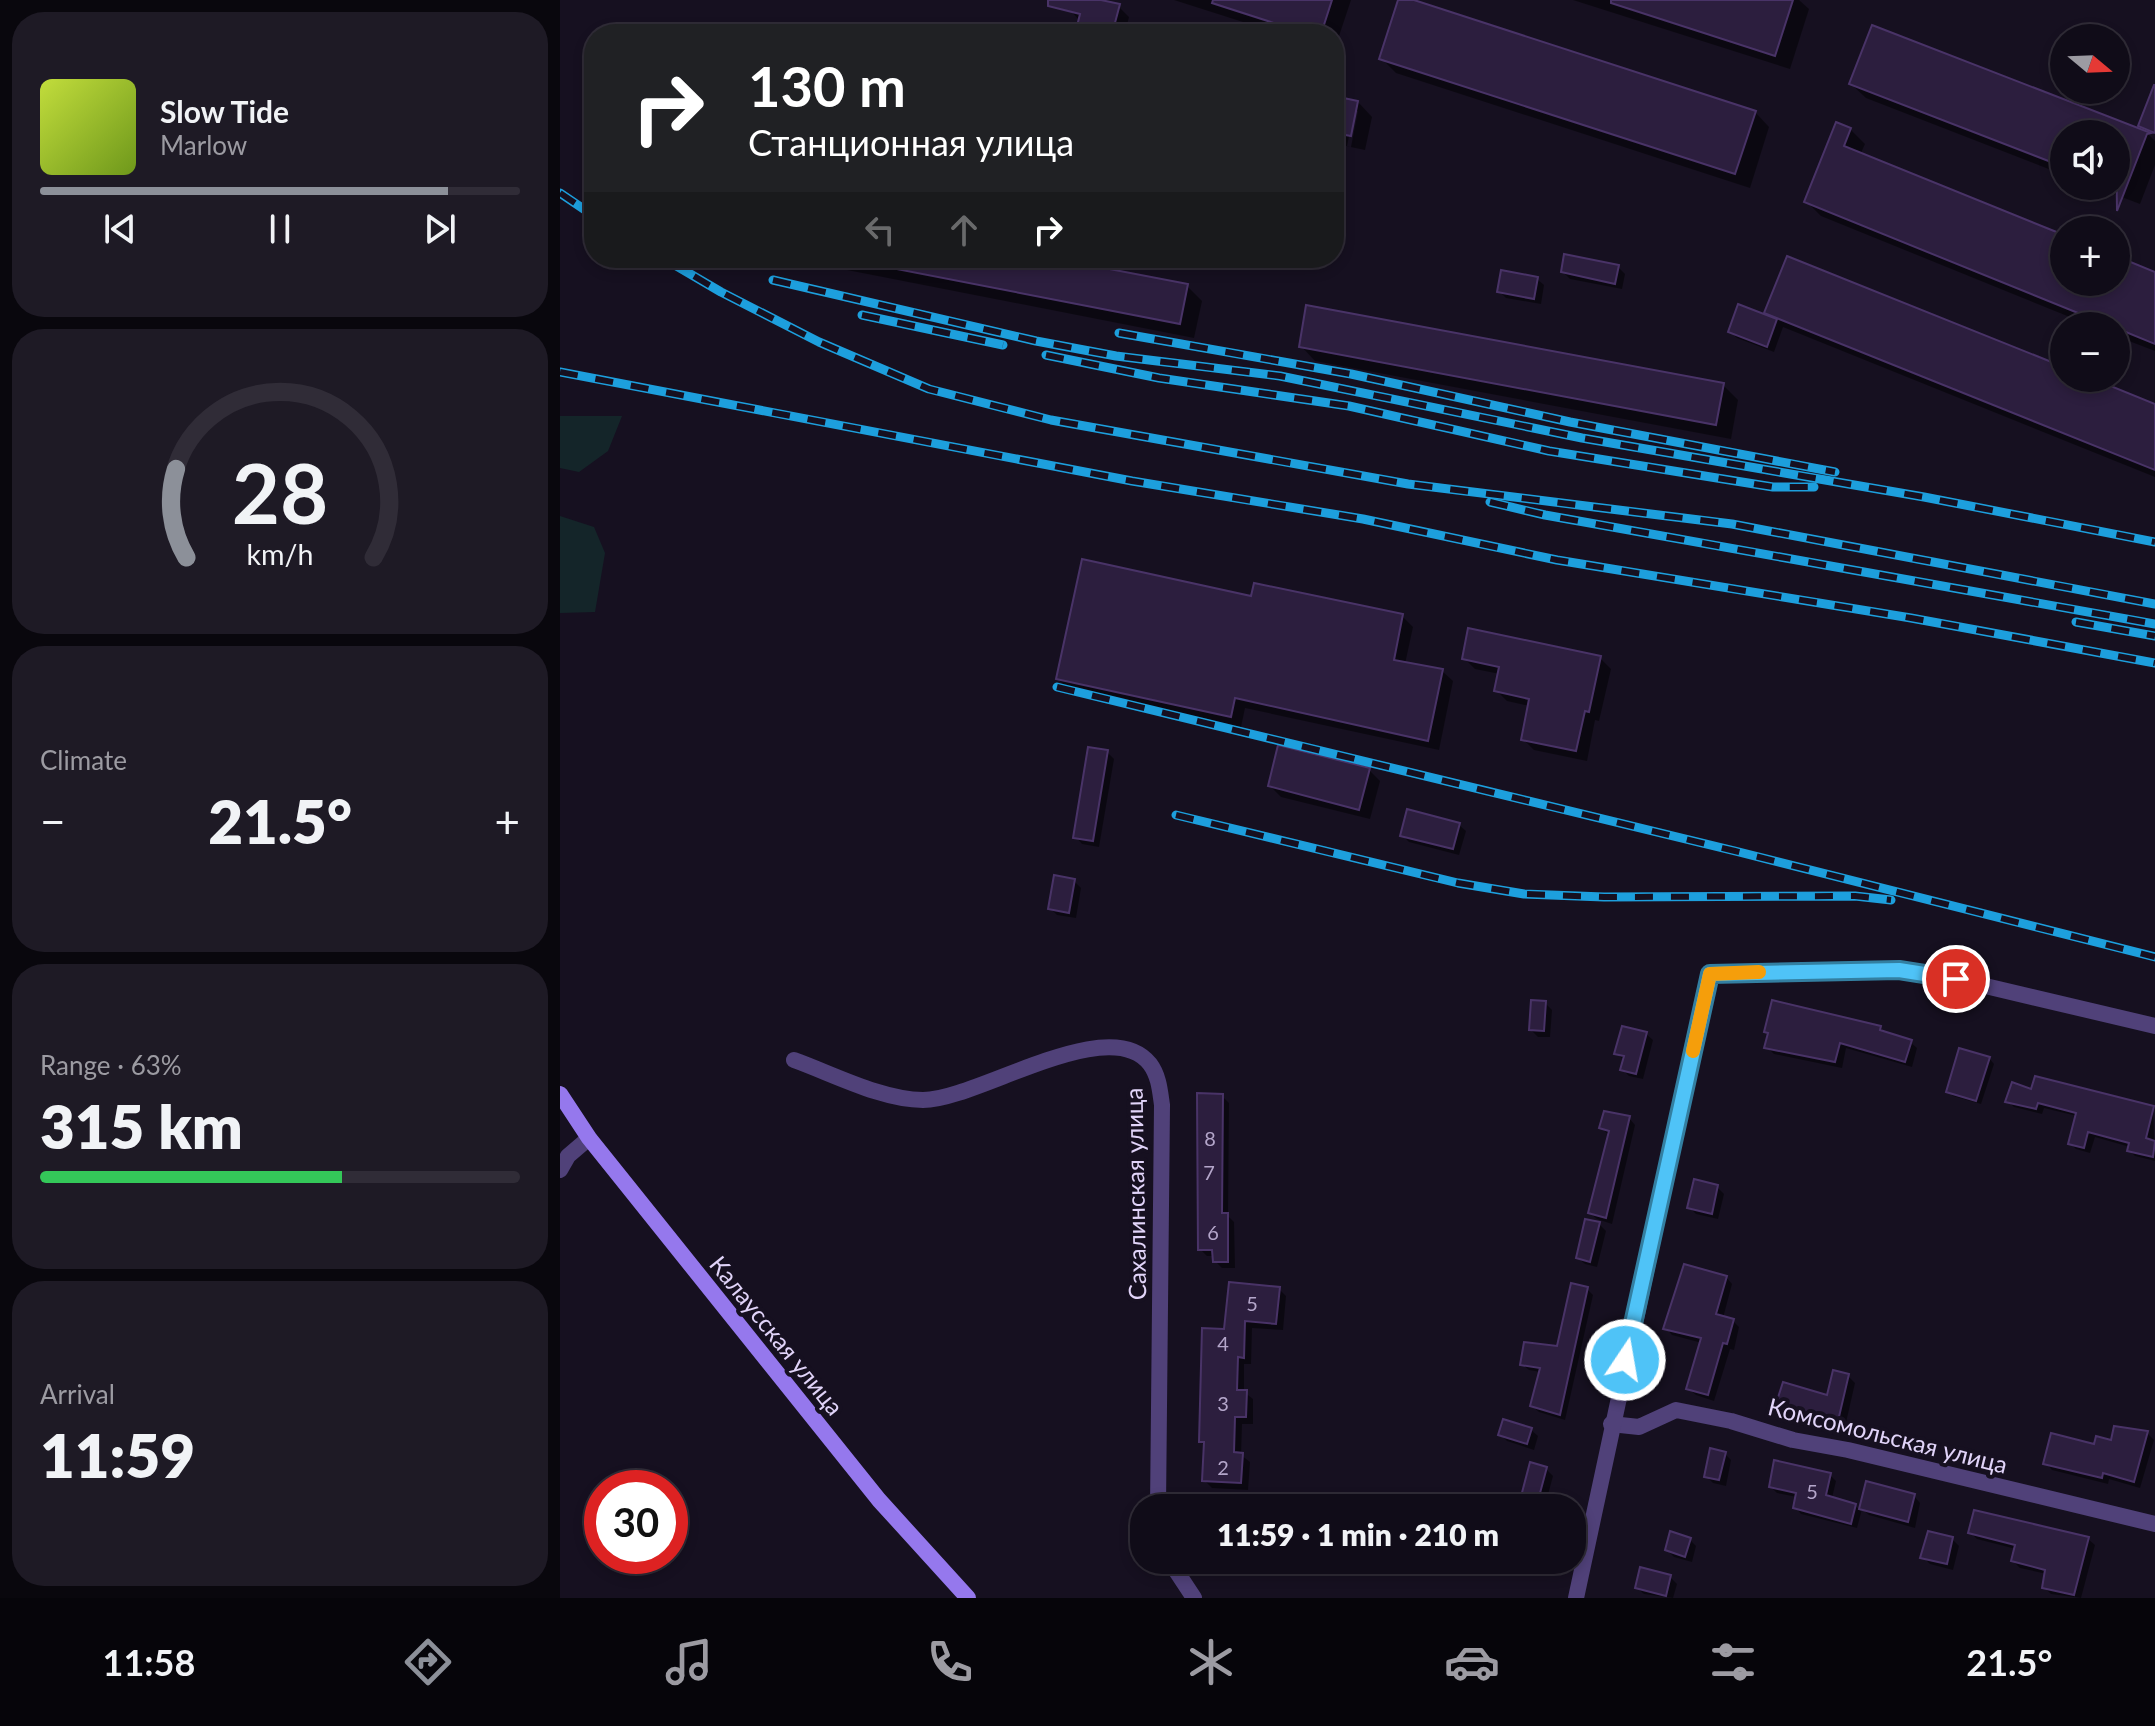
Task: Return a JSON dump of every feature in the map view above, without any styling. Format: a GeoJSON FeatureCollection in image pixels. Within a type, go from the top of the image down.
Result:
{"type":"FeatureCollection","features":[{"type":"Feature","properties":{"kind":"street"},"geometry":{"type":"LineString","coordinates":[[1576,1598],[1710,974],[1899,970],[1956,979],[2155,1026]]}},
{"type":"Feature","properties":{"kind":"street","name":"Сахалинская улица"},"geometry":{"type":"LineString","coordinates":[[794,1060],[874,1091],[924,1100],[945,1096],[1097,1046],[1134,1052],[1149,1062],[1157,1076],[1162,1105],[1158,1494]]}},
{"type":"Feature","properties":{"kind":"street","name":"Калаусская улица"},"geometry":{"type":"LineString","coordinates":[[560,1094],[589,1138],[879,1500],[968,1598]]}},
{"type":"Feature","properties":{"kind":"street"},"geometry":{"type":"LineString","coordinates":[[560,1170],[568,1156],[589,1138]]}},
{"type":"Feature","properties":{"kind":"street","name":"Комсомольская улица"},"geometry":{"type":"LineString","coordinates":[[1611,1424],[1639,1427],[1676,1410],[2155,1524]]}},
{"type":"Feature","properties":{"kind":"street"},"geometry":{"type":"LineString","coordinates":[[1178,1574],[1194,1598]]}},
{"type":"Feature","properties":{"kind":"shaded area"},"geometry":{"type":"Polygon","coordinates":[[[560,416],[622,416],[608,451],[579,472],[560,468],[560,416]]]}},
{"type":"Feature","properties":{"kind":"shaded area"},"geometry":{"type":"Polygon","coordinates":[[[560,516],[594,527],[605,553],[595,612],[560,613],[560,516]]]}},
{"type":"Feature","properties":{"kind":"building"},"geometry":{"type":"Polygon","coordinates":[[[1048,0],[1101,0],[1120,4],[1115,24],[1078,24],[1080,14],[1048,6],[1048,0]]]}},
{"type":"Feature","properties":{"kind":"building"},"geometry":{"type":"Polygon","coordinates":[[[1213,0],[1332,0],[1324,24],[1277,24],[1212,3],[1213,0]]]}},
{"type":"Feature","properties":{"kind":"building"},"geometry":{"type":"Polygon","coordinates":[[[1398,0],[1414,0],[1756,111],[1735,174],[1379,59],[1398,0]]]}},
{"type":"Feature","properties":{"kind":"building"},"geometry":{"type":"Polygon","coordinates":[[[1611,0],[1793,0],[1775,56],[1611,3],[1611,0]]]}},
{"type":"Feature","properties":{"kind":"building"},"geometry":{"type":"Polygon","coordinates":[[[1872,25],[2050,94],[2050,104],[2076,104],[2117,120],[2050,120],[2050,162],[1849,84],[1872,25]]]}},
{"type":"Feature","properties":{"kind":"building"},"geometry":{"type":"Polygon","coordinates":[[[2155,85],[2155,133],[2138,126],[2155,85]]]}},
{"type":"Feature","properties":{"kind":"building"},"geometry":{"type":"Polygon","coordinates":[[[1344,98],[1358,101],[1351,136],[1344,135],[1344,98]]]}},
{"type":"Feature","properties":{"kind":"building"},"geometry":{"type":"Polygon","coordinates":[[[1836,122],[1851,128],[1844,146],[2050,229],[2050,296],[2130,296],[2130,262],[2155,272],[2155,344],[2130,334],[2130,312],[2075,312],[1804,202],[1836,122]]]}},
{"type":"Feature","properties":{"kind":"building"},"geometry":{"type":"Polygon","coordinates":[[[2130,125],[2151,133],[2147,134],[2130,178],[2130,125]]]}},
{"type":"Feature","properties":{"kind":"building"},"geometry":{"type":"Polygon","coordinates":[[[1564,254],[1619,265],[1615,284],[1561,272],[1564,254]]]}},
{"type":"Feature","properties":{"kind":"building"},"geometry":{"type":"Polygon","coordinates":[[[1787,256],[2050,361],[2050,392],[2125,392],[2155,404],[2155,470],[1764,313],[1787,256]]]}},
{"type":"Feature","properties":{"kind":"building"},"geometry":{"type":"Polygon","coordinates":[[[891,268],[1104,268],[1188,284],[1180,324],[891,268]]]}},
{"type":"Feature","properties":{"kind":"building"},"geometry":{"type":"Polygon","coordinates":[[[1501,270],[1538,277],[1534,299],[1497,292],[1501,270]]]}},
{"type":"Feature","properties":{"kind":"building"},"geometry":{"type":"Polygon","coordinates":[[[1738,304],[1777,319],[1767,347],[1728,332],[1738,304]]]}},
{"type":"Feature","properties":{"kind":"building"},"geometry":{"type":"Polygon","coordinates":[[[1306,305],[1724,383],[1716,425],[1299,347],[1306,305]]]}},
{"type":"Feature","properties":{"kind":"building"},"geometry":{"type":"Polygon","coordinates":[[[1082,559],[1251,596],[1254,583],[1403,614],[1394,660],[1443,669],[1428,741],[1235,698],[1231,717],[1056,679],[1082,559]]]}},
{"type":"Feature","properties":{"kind":"building"},"geometry":{"type":"Polygon","coordinates":[[[1468,628],[1601,656],[1589,712],[1585,711],[1576,751],[1521,740],[1529,699],[1494,691],[1499,667],[1462,659],[1468,628]]]}},
{"type":"Feature","properties":{"kind":"building"},"geometry":{"type":"Polygon","coordinates":[[[1278,745],[1370,768],[1359,810],[1268,786],[1278,745]]]}},
{"type":"Feature","properties":{"kind":"building"},"geometry":{"type":"Polygon","coordinates":[[[1088,747],[1108,750],[1093,841],[1073,838],[1088,747]]]}},
{"type":"Feature","properties":{"kind":"building"},"geometry":{"type":"Polygon","coordinates":[[[1407,809],[1460,823],[1453,849],[1400,836],[1407,809]]]}},
{"type":"Feature","properties":{"kind":"building"},"geometry":{"type":"Polygon","coordinates":[[[1054,875],[1075,879],[1069,913],[1048,909],[1054,875]]]}},
{"type":"Feature","properties":{"kind":"building"},"geometry":{"type":"Polygon","coordinates":[[[1531,1000],[1546,1001],[1544,1031],[1529,1030],[1531,1000]]]}},
{"type":"Feature","properties":{"kind":"building"},"geometry":{"type":"Polygon","coordinates":[[[1772,1000],[1881,1026],[1880,1030],[1912,1040],[1905,1062],[1840,1043],[1835,1062],[1764,1048],[1768,1033],[1764,1032],[1772,1000]]]}},
{"type":"Feature","properties":{"kind":"building"},"geometry":{"type":"Polygon","coordinates":[[[1622,1026],[1647,1032],[1636,1074],[1620,1070],[1624,1056],[1614,1054],[1622,1026]]]}},
{"type":"Feature","properties":{"kind":"building"},"geometry":{"type":"Polygon","coordinates":[[[1959,1048],[1990,1057],[1976,1101],[1946,1092],[1959,1048]]]}},
{"type":"Feature","properties":{"kind":"building"},"geometry":{"type":"Polygon","coordinates":[[[2035,1076],[2154,1106],[2146,1138],[2155,1141],[2153,1157],[2127,1151],[2129,1143],[2088,1132],[2084,1148],[2068,1144],[2076,1113],[2038,1103],[2036,1109],[2005,1102],[2012,1082],[2031,1089],[2035,1076]]]}},
{"type":"Feature","properties":{"kind":"building"},"geometry":{"type":"Polygon","coordinates":[[[1197,1093],[1223,1094],[1222,1213],[1228,1213],[1228,1262],[1213,1262],[1212,1250],[1198,1250],[1197,1093]]]}},
{"type":"Feature","properties":{"kind":"building"},"geometry":{"type":"Polygon","coordinates":[[[1604,1111],[1630,1116],[1606,1218],[1588,1213],[1609,1131],[1599,1128],[1604,1111]]]}},
{"type":"Feature","properties":{"kind":"building"},"geometry":{"type":"Polygon","coordinates":[[[1694,1179],[1718,1185],[1712,1214],[1687,1208],[1694,1179]]]}},
{"type":"Feature","properties":{"kind":"building"},"geometry":{"type":"Polygon","coordinates":[[[1585,1219],[1600,1222],[1590,1262],[1576,1258],[1585,1219]]]}},
{"type":"Feature","properties":{"kind":"building"},"geometry":{"type":"Polygon","coordinates":[[[1684,1264],[1727,1276],[1716,1314],[1734,1319],[1727,1344],[1723,1343],[1708,1395],[1686,1389],[1701,1338],[1663,1329],[1684,1264]]]}},
{"type":"Feature","properties":{"kind":"building"},"geometry":{"type":"Polygon","coordinates":[[[1229,1282],[1280,1287],[1276,1324],[1245,1321],[1244,1358],[1238,1357],[1237,1390],[1247,1390],[1246,1417],[1235,1417],[1234,1452],[1243,1453],[1241,1483],[1202,1481],[1204,1442],[1199,1442],[1202,1328],[1224,1329],[1229,1282]]]}},
{"type":"Feature","properties":{"kind":"building"},"geometry":{"type":"Polygon","coordinates":[[[1571,1283],[1588,1287],[1560,1415],[1530,1406],[1540,1368],[1520,1365],[1524,1342],[1557,1346],[1571,1283]]]}},
{"type":"Feature","properties":{"kind":"building"},"geometry":{"type":"Polygon","coordinates":[[[1833,1370],[1849,1374],[1838,1421],[1804,1413],[1801,1421],[1773,1413],[1783,1382],[1827,1395],[1833,1370]]]}},
{"type":"Feature","properties":{"kind":"building"},"geometry":{"type":"Polygon","coordinates":[[[1503,1419],[1532,1428],[1527,1444],[1498,1435],[1503,1419]]]}},
{"type":"Feature","properties":{"kind":"building"},"geometry":{"type":"Polygon","coordinates":[[[2114,1426],[2148,1431],[2134,1482],[2103,1473],[2102,1478],[2043,1464],[2051,1433],[2094,1444],[2096,1436],[2111,1440],[2114,1426]]]}},
{"type":"Feature","properties":{"kind":"building"},"geometry":{"type":"Polygon","coordinates":[[[1710,1448],[1726,1452],[1719,1480],[1704,1477],[1710,1448]]]}},
{"type":"Feature","properties":{"kind":"building"},"geometry":{"type":"Polygon","coordinates":[[[1774,1460],[1831,1473],[1826,1495],[1856,1504],[1851,1524],[1793,1508],[1796,1493],[1769,1487],[1774,1460]]]}},
{"type":"Feature","properties":{"kind":"building"},"geometry":{"type":"Polygon","coordinates":[[[1530,1462],[1547,1467],[1540,1494],[1522,1494],[1530,1462]]]}},
{"type":"Feature","properties":{"kind":"building"},"geometry":{"type":"Polygon","coordinates":[[[1866,1481],[1915,1494],[1908,1522],[1859,1509],[1866,1481]]]}},
{"type":"Feature","properties":{"kind":"building"},"geometry":{"type":"Polygon","coordinates":[[[1974,1510],[2089,1537],[2074,1595],[2042,1588],[2045,1570],[2011,1561],[2015,1545],[1968,1533],[1974,1510]]]}},
{"type":"Feature","properties":{"kind":"building"},"geometry":{"type":"Polygon","coordinates":[[[1670,1531],[1691,1538],[1685,1557],[1665,1550],[1670,1531]]]}},
{"type":"Feature","properties":{"kind":"building"},"geometry":{"type":"Polygon","coordinates":[[[1928,1531],[1953,1537],[1947,1564],[1920,1558],[1928,1531]]]}},
{"type":"Feature","properties":{"kind":"building"},"geometry":{"type":"Polygon","coordinates":[[[1640,1567],[1671,1575],[1666,1596],[1635,1588],[1640,1567]]]}},
{"type":"Feature","properties":{"kind":"railway"},"geometry":{"type":"LineString","coordinates":[[560,193],[584,209]]}},
{"type":"Feature","properties":{"kind":"railway"},"geometry":{"type":"LineString","coordinates":[[680,268],[819,342],[929,389],[1051,420],[1408,484],[1732,524],[2155,604]]}},
{"type":"Feature","properties":{"kind":"railway"},"geometry":{"type":"LineString","coordinates":[[773,280],[1036,341],[1116,356],[1280,376],[1582,438],[1924,497],[2155,542]]}},
{"type":"Feature","properties":{"kind":"railway"},"geometry":{"type":"LineString","coordinates":[[862,315],[1003,345]]}},
{"type":"Feature","properties":{"kind":"railway"},"geometry":{"type":"LineString","coordinates":[[1119,333],[1351,374],[1570,422],[1835,472]]}},
{"type":"Feature","properties":{"kind":"railway"},"geometry":{"type":"LineString","coordinates":[[1046,355],[1159,378],[1349,406],[1549,451],[1773,487],[1814,487]]}},
{"type":"Feature","properties":{"kind":"railway"},"geometry":{"type":"LineString","coordinates":[[560,372],[1132,481],[1363,519],[1557,560],[1911,618],[2155,663]]}},
{"type":"Feature","properties":{"kind":"railway"},"geometry":{"type":"LineString","coordinates":[[1490,502],[1545,515],[2155,624]]}},
{"type":"Feature","properties":{"kind":"railway"},"geometry":{"type":"LineString","coordinates":[[2076,622],[2155,636]]}},
{"type":"Feature","properties":{"kind":"railway"},"geometry":{"type":"LineString","coordinates":[[1057,687],[1735,851],[2155,957]]}},
{"type":"Feature","properties":{"kind":"railway"},"geometry":{"type":"LineString","coordinates":[[1176,815],[1458,883],[1524,894],[1604,897],[1855,896],[1891,900]]}},
{"type":"Feature","properties":{"kind":"slow traffic"},"geometry":{"type":"LineString","coordinates":[[1693,1051],[1710,974],[1759,972]]}},
{"type":"Feature","properties":{"kind":"route"},"geometry":{"type":"LineString","coordinates":[[1625,1360],[1710,974],[1899,970],[1956,979]]}}]}
